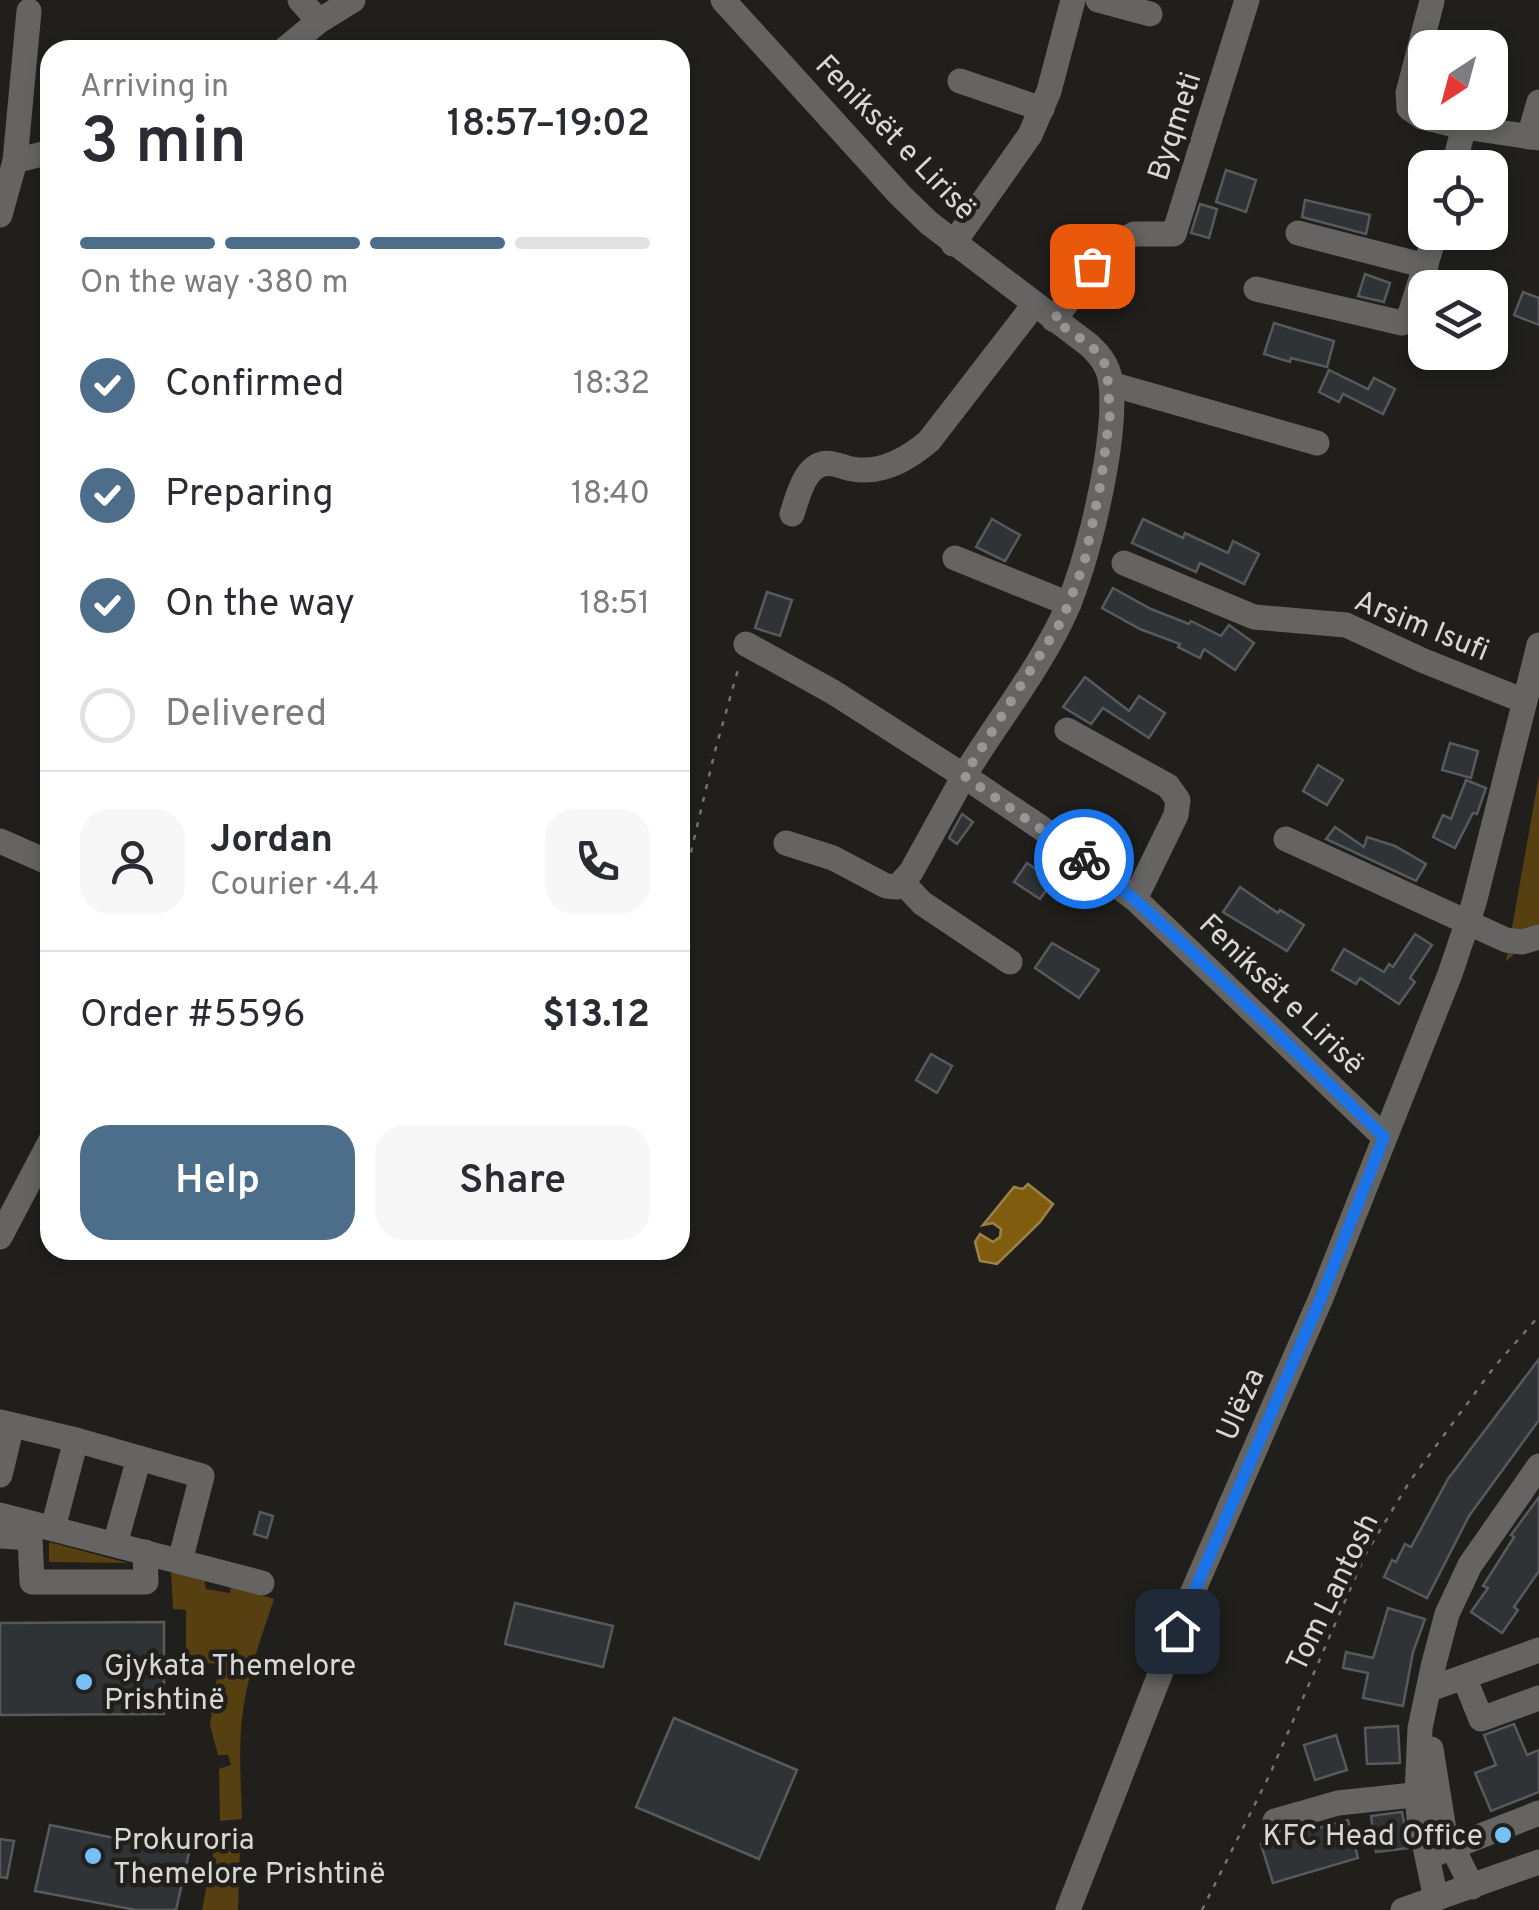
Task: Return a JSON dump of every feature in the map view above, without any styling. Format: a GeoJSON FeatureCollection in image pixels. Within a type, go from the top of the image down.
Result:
{"type":"FeatureCollection","features":[{"type":"Feature","properties":{"kind":"street"},"geometry":{"type":"LineString","coordinates":[[300,0],[319,21]]}},
{"type":"Feature","properties":{"kind":"street"},"geometry":{"type":"LineString","coordinates":[[296,40],[352,0]]}},
{"type":"Feature","properties":{"kind":"street","name":"Feniksët e Lirisë"},"geometry":{"type":"LineString","coordinates":[[724,0],[900,195],[953,244],[1102,357],[1111,384]]}},
{"type":"Feature","properties":{"kind":"street"},"geometry":{"type":"LineString","coordinates":[[953,244],[1013,161],[1042,110],[1073,0]]}},
{"type":"Feature","properties":{"kind":"street"},"geometry":{"type":"LineString","coordinates":[[1098,0],[1150,14]]}},
{"type":"Feature","properties":{"kind":"street","name":"Byqmeti"},"geometry":{"type":"LineString","coordinates":[[792,514],[806,478],[818,466],[825,463],[869,470],[889,466],[929,442],[1044,312],[1107,248],[1134,234],[1174,234],[1248,0]]}},
{"type":"Feature","properties":{"kind":"street"},"geometry":{"type":"LineString","coordinates":[[1424,30],[1432,0]]}},
{"type":"Feature","properties":{"kind":"street"},"geometry":{"type":"LineString","coordinates":[[0,215],[15,162],[29,10]]}},
{"type":"Feature","properties":{"kind":"street"},"geometry":{"type":"LineString","coordinates":[[960,81],[1042,110]]}},
{"type":"Feature","properties":{"kind":"street"},"geometry":{"type":"LineString","coordinates":[[1483,130],[1534,138],[1539,102]]}},
{"type":"Feature","properties":{"kind":"street"},"geometry":{"type":"LineString","coordinates":[[15,162],[40,155]]}},
{"type":"Feature","properties":{"kind":"street"},"geometry":{"type":"LineString","coordinates":[[1298,234],[1426,266]]}},
{"type":"Feature","properties":{"kind":"street"},"geometry":{"type":"LineString","coordinates":[[1256,289],[1402,324],[1410,314],[1431,250]]}},
{"type":"Feature","properties":{"kind":"street"},"geometry":{"type":"LineString","coordinates":[[786,843],[833,858],[886,886],[904,882],[964,776],[1047,647],[1068,604],[1084,564],[1100,487],[1111,384],[1317,442]]}},
{"type":"Feature","properties":{"kind":"street"},"geometry":{"type":"LineString","coordinates":[[955,558],[1068,604]]}},
{"type":"Feature","properties":{"kind":"street","name":"Arsim Isufi"},"geometry":{"type":"LineString","coordinates":[[1124,563],[1254,617],[1346,625],[1524,701]]}},
{"type":"Feature","properties":{"kind":"street","name":"Feniksët e Lirisë"},"geometry":{"type":"LineString","coordinates":[[746,644],[832,692],[964,776],[1040,827],[1134,899],[1384,1137]]}},
{"type":"Feature","properties":{"kind":"street","name":"Ulëza"},"geometry":{"type":"LineString","coordinates":[[1068,1910],[1187,1606],[1321,1298],[1468,924],[1539,645]]}},
{"type":"Feature","properties":{"kind":"street"},"geometry":{"type":"LineString","coordinates":[[1067,730],[1168,786],[1178,800],[1176,815],[1134,899]]}},
{"type":"Feature","properties":{"kind":"street"},"geometry":{"type":"LineString","coordinates":[[1286,840],[1506,940],[1522,942],[1539,936]]}},
{"type":"Feature","properties":{"kind":"street"},"geometry":{"type":"LineString","coordinates":[[0,841],[40,859]]}},
{"type":"Feature","properties":{"kind":"street"},"geometry":{"type":"LineString","coordinates":[[904,882],[922,902],[1010,962]]}},
{"type":"Feature","properties":{"kind":"street"},"geometry":{"type":"LineString","coordinates":[[0,1236],[40,1161]]}},
{"type":"Feature","properties":{"kind":"street"},"geometry":{"type":"LineString","coordinates":[[0,1475],[6,1424],[202,1476],[180,1561]]}},
{"type":"Feature","properties":{"kind":"street"},"geometry":{"type":"LineString","coordinates":[[53,1528],[76,1440]]}},
{"type":"Feature","properties":{"kind":"street"},"geometry":{"type":"LineString","coordinates":[[115,1544],[139,1458]]}},
{"type":"Feature","properties":{"kind":"street"},"geometry":{"type":"LineString","coordinates":[[1436,1900],[1427,1857],[1427,1794],[1429,1694],[1439,1641],[1458,1588],[1488,1535],[1539,1466]]}},
{"type":"Feature","properties":{"kind":"street"},"geometry":{"type":"LineString","coordinates":[[0,1515],[262,1583]]}},
{"type":"Feature","properties":{"kind":"street"},"geometry":{"type":"LineString","coordinates":[[0,1536],[30,1538],[32,1582],[146,1582],[145,1552]]}},
{"type":"Feature","properties":{"kind":"street"},"geometry":{"type":"LineString","coordinates":[[1429,1694],[1539,1650]]}},
{"type":"Feature","properties":{"kind":"street"},"geometry":{"type":"LineString","coordinates":[[1464,1677],[1480,1719],[1539,1698]]}},
{"type":"Feature","properties":{"kind":"street"},"geometry":{"type":"LineString","coordinates":[[1275,1821],[1338,1803],[1427,1794]]}},
{"type":"Feature","properties":{"kind":"street"},"geometry":{"type":"LineString","coordinates":[[1427,1794],[1472,1887]]}},
{"type":"Feature","properties":{"kind":"street"},"geometry":{"type":"LineString","coordinates":[[1427,1857],[1539,1813]]}},
{"type":"Feature","properties":{"kind":"street"},"geometry":{"type":"LineString","coordinates":[[1403,1910],[1539,1862]]}},
{"type":"Feature","properties":{"kind":"path"},"geometry":{"type":"LineString","coordinates":[[690,856],[746,644]]}},
{"type":"Feature","properties":{"kind":"path","name":"Tom Lantosh"},"geometry":{"type":"LineString","coordinates":[[1202,1910],[1270,1774],[1366,1555],[1421,1467],[1496,1366],[1539,1316]]}},
{"type":"Feature","properties":{"kind":"shaded area"},"geometry":{"type":"Polygon","coordinates":[[[1539,776],[1539,934],[1506,961],[1539,776]]]}},
{"type":"Feature","properties":{"kind":"shaded area"},"geometry":{"type":"Polygon","coordinates":[[[1028,1184],[1053,1204],[997,1264],[980,1261],[975,1242],[980,1234],[993,1242],[1000,1237],[1001,1229],[993,1223],[983,1225],[1014,1187],[1023,1189],[1028,1184]]]}},
{"type":"Feature","properties":{"kind":"shaded area"},"geometry":{"type":"Polygon","coordinates":[[[49,1542],[128,1563],[49,1562],[49,1542]]]}},
{"type":"Feature","properties":{"kind":"shaded area"},"geometry":{"type":"Polygon","coordinates":[[[171,1571],[204,1579],[206,1589],[230,1593],[231,1586],[274,1599],[243,1711],[242,1819],[220,1821],[219,1769],[231,1765],[228,1755],[218,1755],[210,1725],[219,1664],[186,1662],[186,1610],[173,1609],[171,1571]]]}},
{"type":"Feature","properties":{"kind":"shaded area"},"geometry":{"type":"Polygon","coordinates":[[[215,1843],[240,1844],[238,1910],[202,1910],[215,1843]]]}},
{"type":"Feature","properties":{"kind":"building"},"geometry":{"type":"Polygon","coordinates":[[[1226,170],[1256,180],[1246,212],[1216,202],[1226,170]]]}},
{"type":"Feature","properties":{"kind":"building"},"geometry":{"type":"Polygon","coordinates":[[[1305,200],[1370,215],[1366,234],[1302,217],[1305,200]]]}},
{"type":"Feature","properties":{"kind":"building"},"geometry":{"type":"Polygon","coordinates":[[[1200,204],[1217,209],[1209,238],[1191,233],[1200,204]]]}},
{"type":"Feature","properties":{"kind":"building"},"geometry":{"type":"Polygon","coordinates":[[[1365,274],[1390,283],[1384,302],[1358,296],[1365,274]]]}},
{"type":"Feature","properties":{"kind":"building"},"geometry":{"type":"Polygon","coordinates":[[[1523,292],[1539,298],[1539,325],[1514,315],[1523,292]]]}},
{"type":"Feature","properties":{"kind":"building"},"geometry":{"type":"Polygon","coordinates":[[[1274,323],[1334,341],[1327,367],[1264,354],[1274,323]]]}},
{"type":"Feature","properties":{"kind":"building"},"geometry":{"type":"Polygon","coordinates":[[[1329,370],[1368,389],[1374,378],[1395,389],[1383,414],[1343,394],[1339,402],[1319,392],[1329,370]]]}},
{"type":"Feature","properties":{"kind":"building"},"geometry":{"type":"Polygon","coordinates":[[[992,519],[1020,535],[1005,561],[976,547],[992,519]]]}},
{"type":"Feature","properties":{"kind":"building"},"geometry":{"type":"Polygon","coordinates":[[[1143,519],[1228,553],[1233,541],[1259,554],[1244,584],[1200,563],[1196,572],[1132,543],[1143,519]]]}},
{"type":"Feature","properties":{"kind":"building"},"geometry":{"type":"Polygon","coordinates":[[[1113,588],[1151,609],[1189,624],[1191,621],[1221,636],[1229,625],[1254,643],[1235,670],[1204,649],[1200,658],[1178,647],[1180,644],[1140,629],[1102,608],[1113,588]]]}},
{"type":"Feature","properties":{"kind":"building"},"geometry":{"type":"Polygon","coordinates":[[[767,592],[792,600],[780,636],[755,628],[767,592]]]}},
{"type":"Feature","properties":{"kind":"building"},"geometry":{"type":"Polygon","coordinates":[[[1085,677],[1129,711],[1139,696],[1165,713],[1149,738],[1103,708],[1091,724],[1063,707],[1085,677]]]}},
{"type":"Feature","properties":{"kind":"building"},"geometry":{"type":"Polygon","coordinates":[[[1450,743],[1478,751],[1471,778],[1442,770],[1450,743]]]}},
{"type":"Feature","properties":{"kind":"building"},"geometry":{"type":"Polygon","coordinates":[[[1318,765],[1343,780],[1327,805],[1303,791],[1318,765]]]}},
{"type":"Feature","properties":{"kind":"building"},"geometry":{"type":"Polygon","coordinates":[[[1466,780],[1486,788],[1477,814],[1473,813],[1455,848],[1433,837],[1443,815],[1451,819],[1466,780]]]}},
{"type":"Feature","properties":{"kind":"building"},"geometry":{"type":"Polygon","coordinates":[[[962,814],[973,822],[957,844],[949,838],[962,814]]]}},
{"type":"Feature","properties":{"kind":"building"},"geometry":{"type":"Polygon","coordinates":[[[1335,827],[1364,847],[1367,837],[1395,846],[1426,864],[1416,881],[1326,839],[1335,827]]]}},
{"type":"Feature","properties":{"kind":"building"},"geometry":{"type":"Polygon","coordinates":[[[1027,863],[1053,881],[1040,899],[1014,882],[1027,863]]]}},
{"type":"Feature","properties":{"kind":"building"},"geometry":{"type":"Polygon","coordinates":[[[1240,887],[1304,925],[1287,951],[1223,912],[1240,887]]]}},
{"type":"Feature","properties":{"kind":"building"},"geometry":{"type":"Polygon","coordinates":[[[1415,934],[1432,945],[1410,978],[1415,982],[1399,1004],[1360,978],[1356,984],[1332,970],[1344,949],[1384,972],[1389,964],[1393,967],[1415,934]]]}},
{"type":"Feature","properties":{"kind":"building"},"geometry":{"type":"Polygon","coordinates":[[[1052,943],[1099,970],[1079,998],[1035,968],[1052,943]]]}},
{"type":"Feature","properties":{"kind":"building"},"geometry":{"type":"Polygon","coordinates":[[[931,1054],[952,1066],[937,1093],[916,1080],[931,1054]]]}},
{"type":"Feature","properties":{"kind":"building"},"geometry":{"type":"Polygon","coordinates":[[[1539,1359],[1539,1420],[1469,1516],[1427,1598],[1384,1577],[1405,1544],[1411,1547],[1448,1479],[1539,1359]]]}},
{"type":"Feature","properties":{"kind":"building"},"geometry":{"type":"Polygon","coordinates":[[[1539,1497],[1539,1571],[1514,1607],[1518,1610],[1502,1633],[1471,1612],[1488,1588],[1483,1586],[1514,1537],[1511,1535],[1539,1497]]]}},
{"type":"Feature","properties":{"kind":"building"},"geometry":{"type":"Polygon","coordinates":[[[260,1512],[273,1516],[267,1538],[254,1534],[260,1512]]]}},
{"type":"Feature","properties":{"kind":"building"},"geometry":{"type":"Polygon","coordinates":[[[515,1603],[613,1626],[603,1667],[505,1644],[515,1603]]]}},
{"type":"Feature","properties":{"kind":"building"},"geometry":{"type":"Polygon","coordinates":[[[1388,1608],[1425,1619],[1413,1652],[1403,1706],[1363,1698],[1368,1673],[1343,1668],[1346,1652],[1373,1658],[1388,1608]]]}},
{"type":"Feature","properties":{"kind":"building"},"geometry":{"type":"Polygon","coordinates":[[[164,1622],[164,1714],[0,1715],[0,1623],[164,1622]]]}},
{"type":"Feature","properties":{"kind":"building"},"geometry":{"type":"Polygon","coordinates":[[[674,1718],[797,1770],[759,1859],[636,1807],[674,1718]]]}},
{"type":"Feature","properties":{"kind":"building"},"geometry":{"type":"Polygon","coordinates":[[[1514,1724],[1527,1755],[1539,1750],[1539,1792],[1491,1811],[1475,1773],[1496,1765],[1484,1735],[1514,1724]]]}},
{"type":"Feature","properties":{"kind":"building"},"geometry":{"type":"Polygon","coordinates":[[[1398,1726],[1400,1763],[1367,1764],[1365,1728],[1398,1726]]]}},
{"type":"Feature","properties":{"kind":"building"},"geometry":{"type":"Polygon","coordinates":[[[1336,1735],[1347,1770],[1315,1780],[1304,1745],[1336,1735]]]}},
{"type":"Feature","properties":{"kind":"building"},"geometry":{"type":"Polygon","coordinates":[[[1402,1812],[1409,1848],[1376,1852],[1371,1816],[1402,1812]]]}},
{"type":"Feature","properties":{"kind":"building"},"geometry":{"type":"Polygon","coordinates":[[[1348,1820],[1358,1858],[1273,1883],[1261,1844],[1348,1820]]]}},
{"type":"Feature","properties":{"kind":"building"},"geometry":{"type":"Polygon","coordinates":[[[50,1825],[189,1853],[176,1910],[136,1910],[35,1891],[50,1825]]]}},
{"type":"Feature","properties":{"kind":"building"},"geometry":{"type":"Polygon","coordinates":[[[0,1839],[14,1841],[7,1878],[0,1877],[0,1839]]]}},
{"type":"Feature","properties":{"kind":"way so far"},"geometry":{"type":"LineString","coordinates":[[1084,859],[964,776],[1047,647],[1084,564],[1107,443],[1111,384],[1102,357],[1054,320],[1092,266]]}},
{"type":"Feature","properties":{"kind":"place","name":"Gjykata Themelore Prishtinë"},"geometry":{"type":"Point","coordinates":[84,1682]}},
{"type":"Feature","properties":{"kind":"place","name":"KFC Head Office"},"geometry":{"type":"Point","coordinates":[1503,1835]}},
{"type":"Feature","properties":{"kind":"place","name":"Prokuroria Themelore Prishtinë"},"geometry":{"type":"Point","coordinates":[93,1856]}},
{"type":"Feature","properties":{"kind":"route"},"geometry":{"type":"LineString","coordinates":[[1084,859],[1190,950],[1384,1137],[1321,1298],[1177,1631]]}}]}
